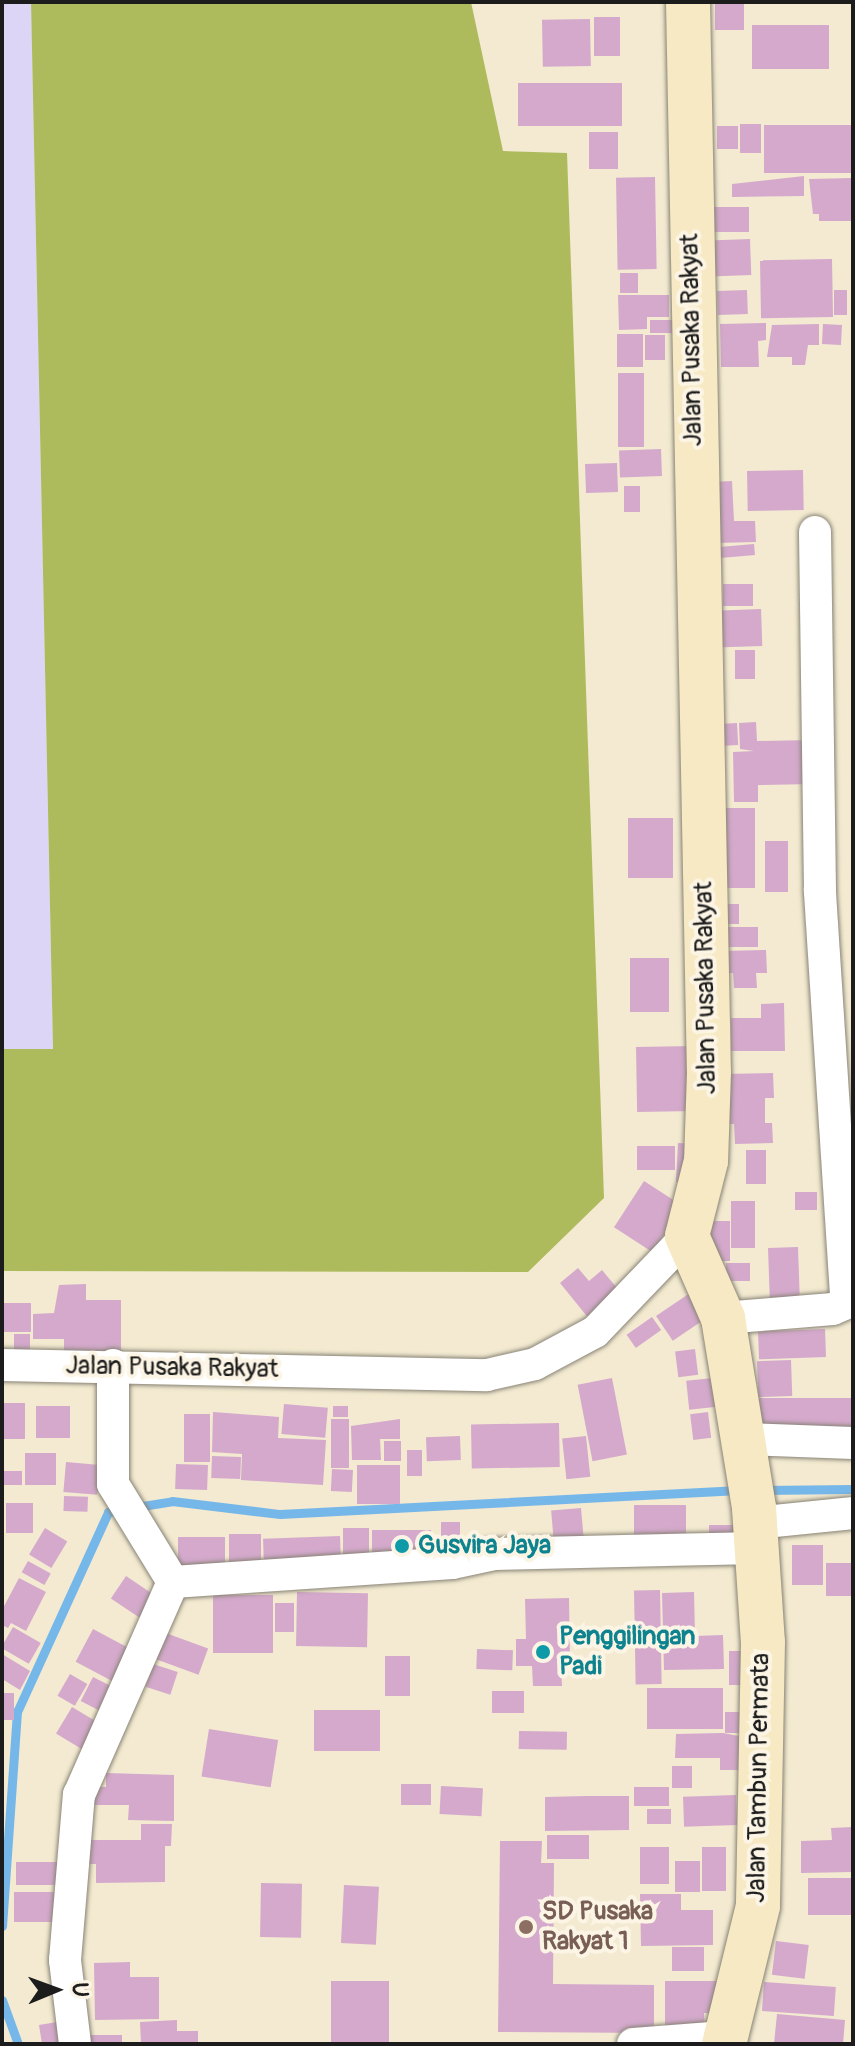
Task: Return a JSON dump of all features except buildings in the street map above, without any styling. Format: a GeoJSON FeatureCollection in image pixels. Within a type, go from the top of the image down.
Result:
{"type":"FeatureCollection","features":[{"type":"Feature","properties":{"kind":"street","name":"Jalan Pusaka Rakyat"},"geometry":{"type":"LineString","coordinates":[[2,1365],[487,1375],[535,1364],[595,1332],[687,1236],[706,1161],[709,1072],[688,2]]}},
{"type":"Feature","properties":{"kind":"street"},"geometry":{"type":"LineString","coordinates":[[723,1318],[833,1309],[844,1304],[846,1295],[820,891],[815,532]]}},
{"type":"Feature","properties":{"kind":"street"},"geometry":{"type":"LineString","coordinates":[[687,1236],[723,1318],[746,1446],[853,1443]]}},
{"type":"Feature","properties":{"kind":"street"},"geometry":{"type":"LineString","coordinates":[[113,1365],[113,1484],[173,1582]]}},
{"type":"Feature","properties":{"kind":"street","name":"Jalan Tambun Permata"},"geometry":{"type":"LineString","coordinates":[[725,2041],[758,1906],[763,1642],[756,1526],[746,1446]]}},
{"type":"Feature","properties":{"kind":"street"},"geometry":{"type":"LineString","coordinates":[[173,1582],[452,1563],[494,1554],[853,1513]]}},
{"type":"Feature","properties":{"kind":"street"},"geometry":{"type":"LineString","coordinates":[[75,2044],[65,1960],[79,1795],[173,1582]]}},
{"type":"Feature","properties":{"kind":"street"},"geometry":{"type":"LineString","coordinates":[[633,2044],[725,2041]]}},
{"type":"Feature","properties":{"kind":"shaded area"},"geometry":{"type":"Polygon","coordinates":[[[2,2],[31,2],[53,1050],[2,1049],[2,2]]]}},
{"type":"Feature","properties":{"kind":"green space"},"geometry":{"type":"Polygon","coordinates":[[[31,2],[471,2],[503,151],[567,153],[604,1198],[528,1272],[2,1271],[2,1049],[53,1049],[31,2]]]}},
{"type":"Feature","properties":{"kind":"waterway"},"geometry":{"type":"LineString","coordinates":[[762,1490],[853,1489]]}},
{"type":"Feature","properties":{"kind":"waterway"},"geometry":{"type":"LineString","coordinates":[[136,1507],[172,1501],[280,1514],[739,1490]]}},
{"type":"Feature","properties":{"kind":"waterway"},"geometry":{"type":"LineString","coordinates":[[2,1926],[17,1712],[108,1512],[122,1510]]}},
{"type":"Feature","properties":{"kind":"waterway"},"geometry":{"type":"LineString","coordinates":[[2,2000],[18,2044]]}},
{"type":"Feature","properties":{"kind":"place","name":"Gusvira Jaya"},"geometry":{"type":"Point","coordinates":[402,1546]}},
{"type":"Feature","properties":{"kind":"place","name":"Penggilingan Padi"},"geometry":{"type":"Point","coordinates":[543,1652]}},
{"type":"Feature","properties":{"kind":"place","name":"SD Pusaka Rakyat 1"},"geometry":{"type":"Point","coordinates":[526,1927]}}]}
